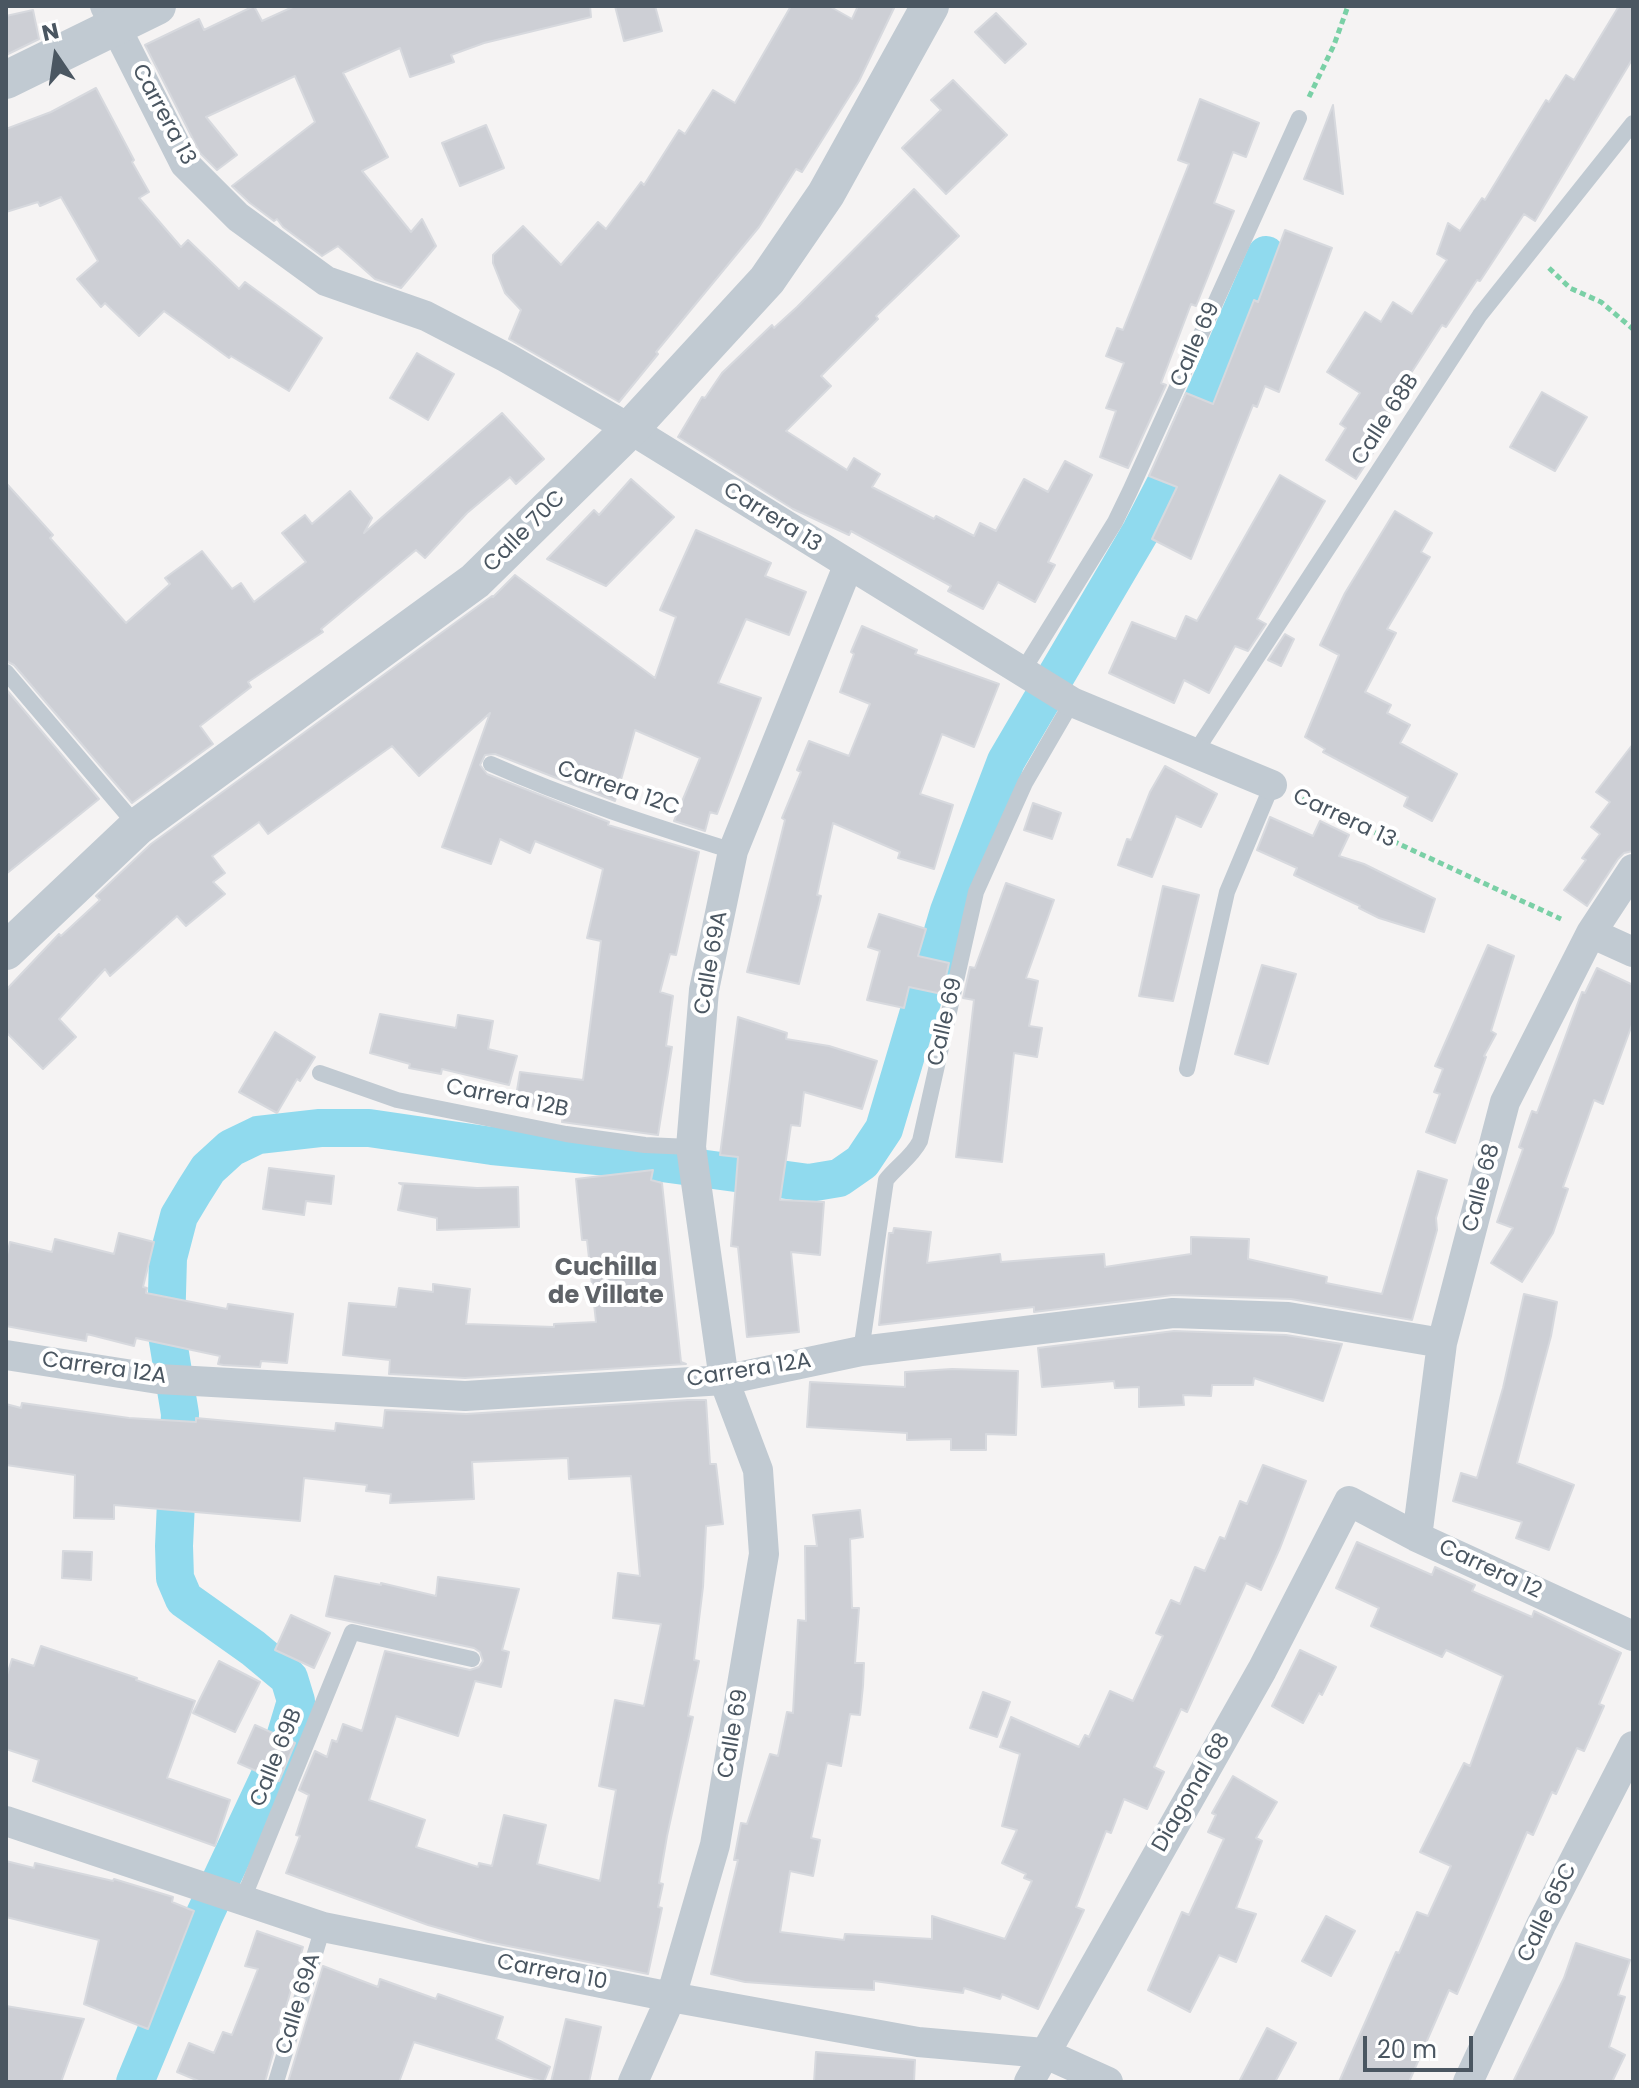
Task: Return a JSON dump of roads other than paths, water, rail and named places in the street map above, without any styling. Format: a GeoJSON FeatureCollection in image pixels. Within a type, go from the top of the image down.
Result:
{"type":"FeatureCollection","features":[{"type":"Feature","properties":{"kind":"street"},"geometry":{"type":"LineString","coordinates":[[6,80],[111,16],[157,6]]}},
{"type":"Feature","properties":{"kind":"street","name":"Calle 70C"},"geometry":{"type":"LineString","coordinates":[[6,951],[137,827],[475,581],[630,429],[767,280],[826,194],[930,6]]}},
{"type":"Feature","properties":{"kind":"street","name":"Carrera 13"},"geometry":{"type":"LineString","coordinates":[[111,16],[185,164],[238,217],[326,281],[426,316],[507,358],[630,429],[1067,699],[1272,785]]}},
{"type":"Feature","properties":{"kind":"street","name":"Calle 69A"},"geometry":{"type":"LineString","coordinates":[[724,1380],[691,1147],[704,990],[733,851],[848,566]]}},
{"type":"Feature","properties":{"kind":"street","name":"Calle 68"},"geometry":{"type":"LineString","coordinates":[[1417,1537],[1442,1343],[1505,1102],[1591,933],[1633,869]]}},
{"type":"Feature","properties":{"kind":"street"},"geometry":{"type":"LineString","coordinates":[[1591,933],[1633,952]]}},
{"type":"Feature","properties":{"kind":"street","name":"Carrera 12A"},"geometry":{"type":"LineString","coordinates":[[6,1355],[158,1379],[465,1396],[724,1380],[861,1351],[1173,1313],[1288,1317],[1442,1343]]}},
{"type":"Feature","properties":{"kind":"street","name":"Calle 69"},"geometry":{"type":"LineString","coordinates":[[633,2082],[671,1997],[715,1845],[764,1554],[758,1470],[724,1380]]}},
{"type":"Feature","properties":{"kind":"street","name":"Carrera 12"},"geometry":{"type":"LineString","coordinates":[[1349,1501],[1417,1537],[1633,1636]]}},
{"type":"Feature","properties":{"kind":"street","name":"Diagonal 68"},"geometry":{"type":"LineString","coordinates":[[1029,2082],[1255,1683],[1349,1501]]}},
{"type":"Feature","properties":{"kind":"street","name":"Calle 65C"},"geometry":{"type":"LineString","coordinates":[[1468,2082],[1541,1925],[1633,1746]]}},
{"type":"Feature","properties":{"kind":"street","name":"Carrera 10"},"geometry":{"type":"LineString","coordinates":[[6,1821],[323,1927],[671,1997],[918,2042],[1044,2053],[1108,2082]]}},
{"type":"Feature","properties":{"kind":"lane","name":"Calle 69"},"geometry":{"type":"LineString","coordinates":[[1026,674],[1115,522],[1299,118]]}},
{"type":"Feature","properties":{"kind":"lane","name":"Calle 68B"},"geometry":{"type":"LineString","coordinates":[[1194,754],[1480,315],[1633,123]]}},
{"type":"Feature","properties":{"kind":"lane"},"geometry":{"type":"LineString","coordinates":[[6,672],[137,827]]}},
{"type":"Feature","properties":{"kind":"lane","name":"Calle 69"},"geometry":{"type":"LineString","coordinates":[[861,1351],[886,1180],[896,1166],[914,1152],[920,1141],[976,892],[1067,699]]}},
{"type":"Feature","properties":{"kind":"lane","name":"Carrera 12C"},"geometry":{"type":"LineString","coordinates":[[491,764],[550,790],[636,821],[733,851]]}},
{"type":"Feature","properties":{"kind":"lane"},"geometry":{"type":"LineString","coordinates":[[1187,1069],[1227,892],[1272,785]]}},
{"type":"Feature","properties":{"kind":"lane","name":"Carrera 12B"},"geometry":{"type":"LineString","coordinates":[[320,1073],[397,1100],[566,1134],[645,1145],[691,1147]]}},
{"type":"Feature","properties":{"kind":"lane","name":"Calle 69B"},"geometry":{"type":"LineString","coordinates":[[225,1893],[352,1632],[472,1659]]}},
{"type":"Feature","properties":{"kind":"lane","name":"Calle 69A"},"geometry":{"type":"LineString","coordinates":[[276,2082],[323,1927]]}},
{"type":"Feature","properties":{"kind":"waterway"},"geometry":{"type":"LineString","coordinates":[[135,2082],[204,1916],[280,1754],[296,1701],[289,1678],[184,1599],[175,1578],[180,1414],[166,1329],[168,1258],[179,1216],[194,1191],[208,1169],[231,1148],[258,1135],[320,1128],[369,1128],[492,1146],[640,1160],[809,1183],[839,1178],[862,1162],[884,1129],[949,911],[1006,761],[1141,531],[1170,475],[1266,255]]}},
{"type":"Feature","properties":{"kind":"district","name":"Cuchilla de Villate"},"geometry":{"type":"Point","coordinates":[606,1283]}}]}
